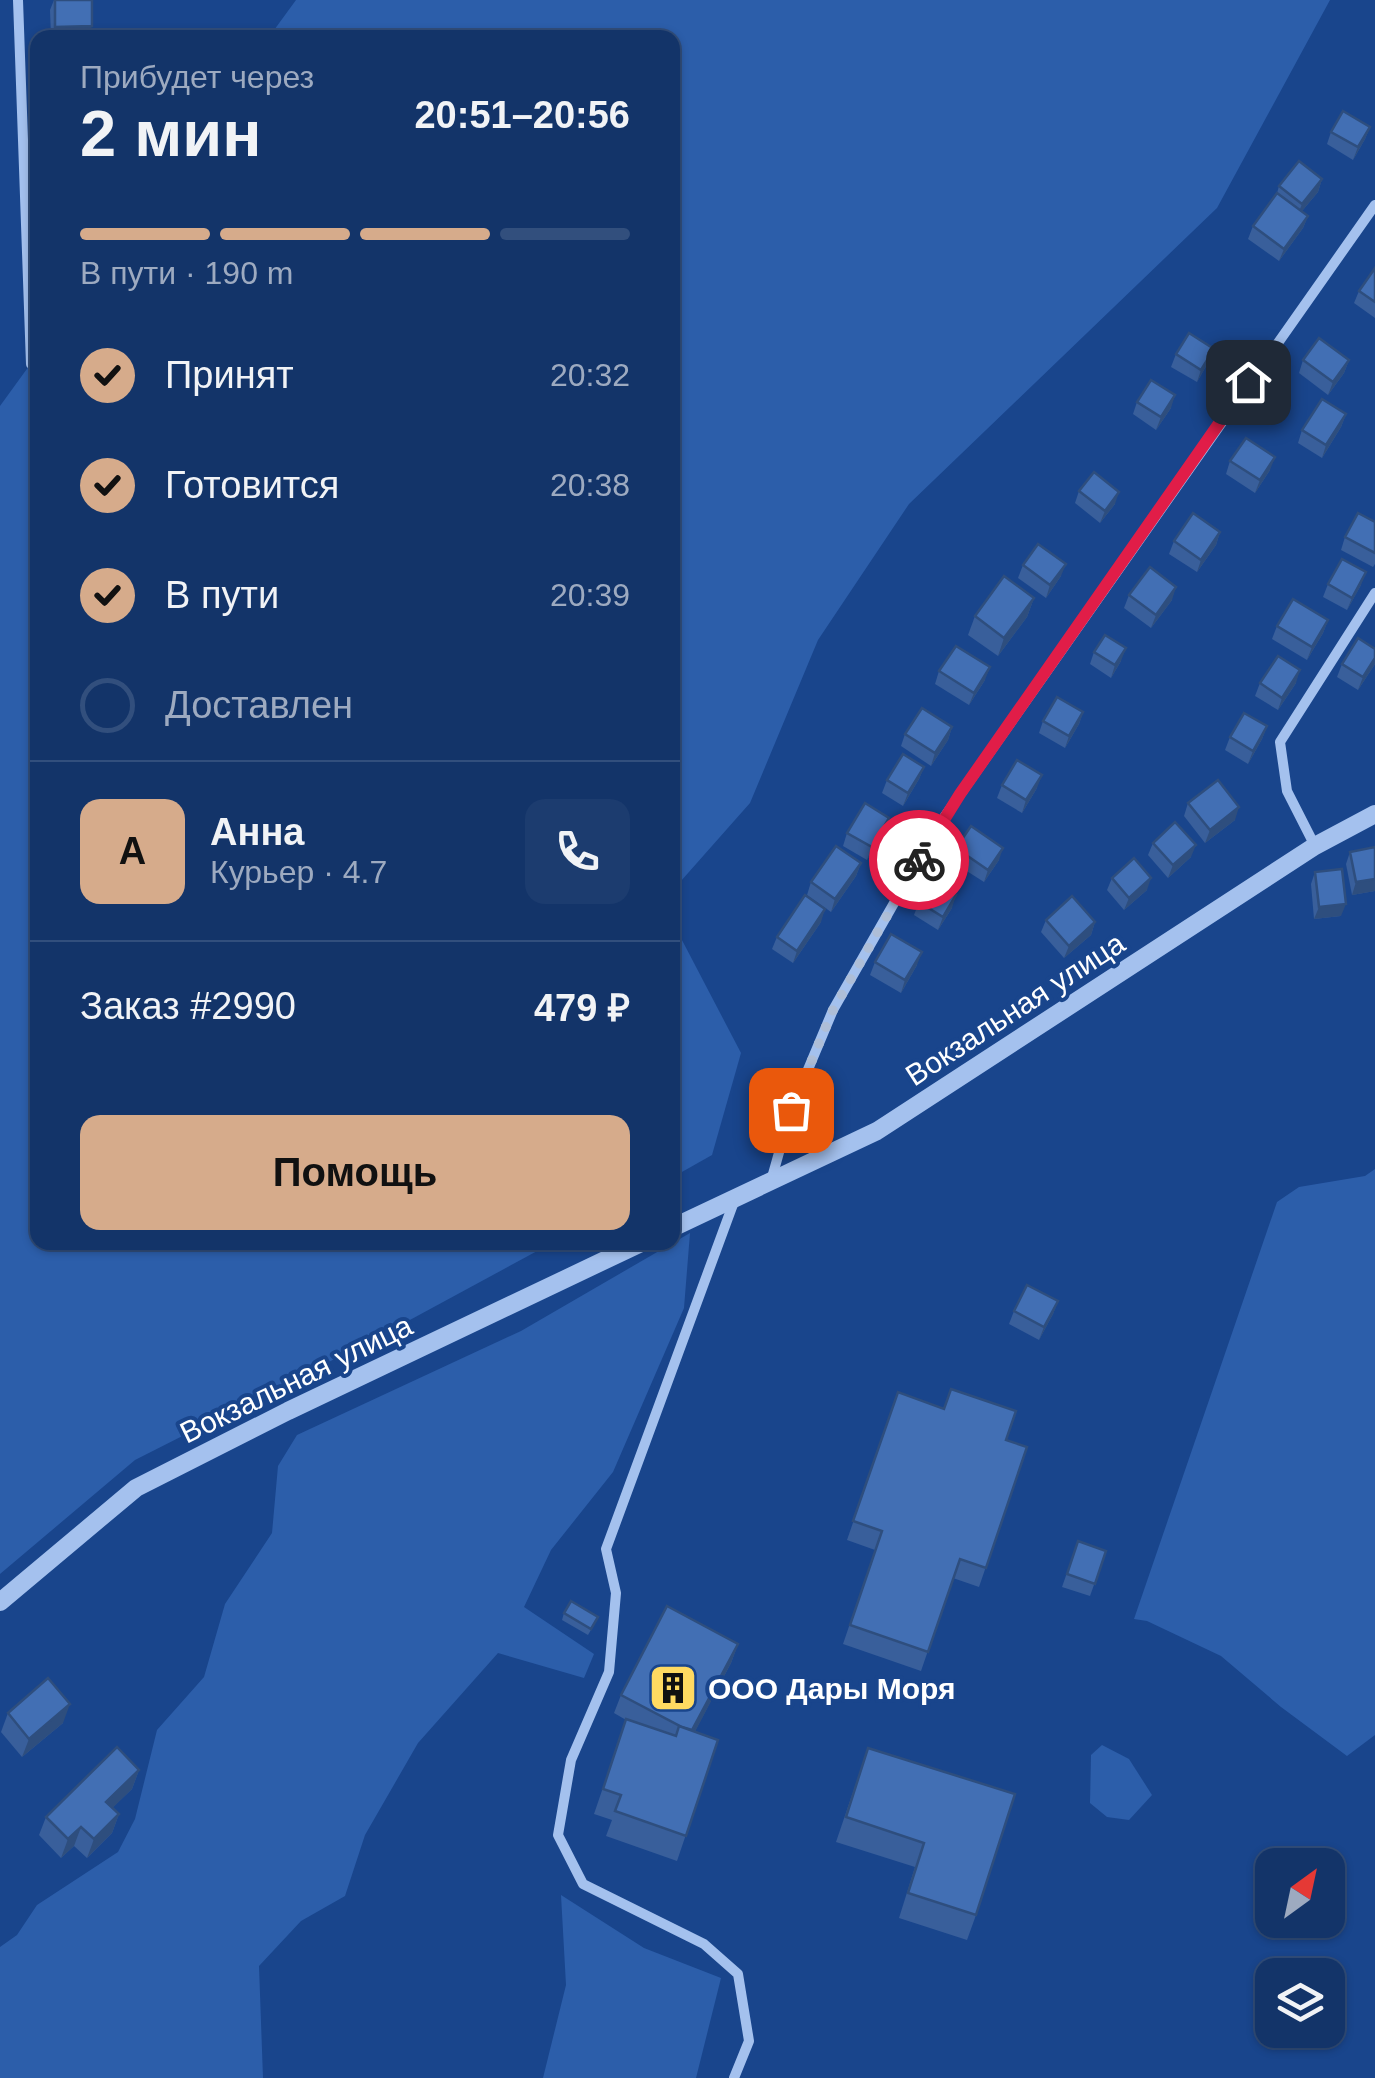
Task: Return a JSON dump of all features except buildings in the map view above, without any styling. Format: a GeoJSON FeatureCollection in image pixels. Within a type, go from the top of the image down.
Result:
{"type":"FeatureCollection","features":[{"type":"Feature","properties":{"kind":"street"},"geometry":{"type":"LineString","coordinates":[[18,0],[30,336]]}},
{"type":"Feature","properties":{"kind":"street"},"geometry":{"type":"LineString","coordinates":[[770,1182],[791,1110],[833,1010],[938,826],[1375,205]]}},
{"type":"Feature","properties":{"kind":"street"},"geometry":{"type":"LineString","coordinates":[[1315,846],[1287,791],[1280,742],[1375,593]]}},
{"type":"Feature","properties":{"kind":"street","name":"Вокзальная улица"},"geometry":{"type":"LineString","coordinates":[[680,1224],[877,1131],[1315,846],[1375,814]]}},
{"type":"Feature","properties":{"kind":"street"},"geometry":{"type":"LineString","coordinates":[[734,2078],[749,2041],[738,1974],[704,1944],[583,1884],[558,1835],[571,1760],[610,1672],[616,1593],[606,1549],[736,1198]]}},
{"type":"Feature","properties":{"kind":"street","name":"Вокзальная улица"},"geometry":{"type":"LineString","coordinates":[[0,1602],[136,1488],[626,1250]]}},
{"type":"Feature","properties":{"kind":"shaded area"},"geometry":{"type":"Polygon","coordinates":[[[296,0],[1330,0],[1217,208],[909,504],[818,640],[750,803],[680,882],[680,30],[274,30],[296,0]]]}},
{"type":"Feature","properties":{"kind":"shaded area"},"geometry":{"type":"Polygon","coordinates":[[[30,365],[30,1250],[539,1250],[384,1334],[135,1460],[0,1574],[0,406],[30,365]]]}},
{"type":"Feature","properties":{"kind":"shaded area"},"geometry":{"type":"Polygon","coordinates":[[[680,936],[741,1053],[712,1155],[680,1173],[680,936]]]}},
{"type":"Feature","properties":{"kind":"shaded area"},"geometry":{"type":"Polygon","coordinates":[[[1375,1169],[1375,1735],[1347,1756],[1221,1656],[1147,1621],[1134,1619],[1277,1202],[1299,1187],[1365,1176],[1375,1169]]]}},
{"type":"Feature","properties":{"kind":"shaded area"},"geometry":{"type":"Polygon","coordinates":[[[690,1233],[684,1308],[613,1472],[551,1550],[524,1607],[594,1654],[584,1678],[498,1653],[418,1743],[365,1835],[345,1896],[301,1921],[259,1966],[263,2078],[0,2078],[0,1947],[17,1935],[37,1905],[118,1852],[135,1819],[157,1730],[204,1677],[225,1604],[272,1533],[278,1466],[297,1435],[521,1331],[661,1250],[680,1250],[680,1239],[690,1233]]]}},
{"type":"Feature","properties":{"kind":"shaded area"},"geometry":{"type":"Polygon","coordinates":[[[1102,1745],[1129,1759],[1152,1795],[1129,1820],[1107,1817],[1090,1803],[1091,1755],[1102,1745]]]}},
{"type":"Feature","properties":{"kind":"shaded area"},"geometry":{"type":"Polygon","coordinates":[[[561,1895],[644,1948],[721,1978],[696,2078],[543,2078],[566,1985],[561,1895]]]}},
{"type":"Feature","properties":{"kind":"way so far"},"geometry":{"type":"LineString","coordinates":[[791,1110],[833,1010],[919,860]]}},
{"type":"Feature","properties":{"kind":"place","name":"ООО Дары Моря"},"geometry":{"type":"Point","coordinates":[673,1688]}},
{"type":"Feature","properties":{"kind":"route"},"geometry":{"type":"LineString","coordinates":[[919,860],[960,794],[1248,382]]}}]}
